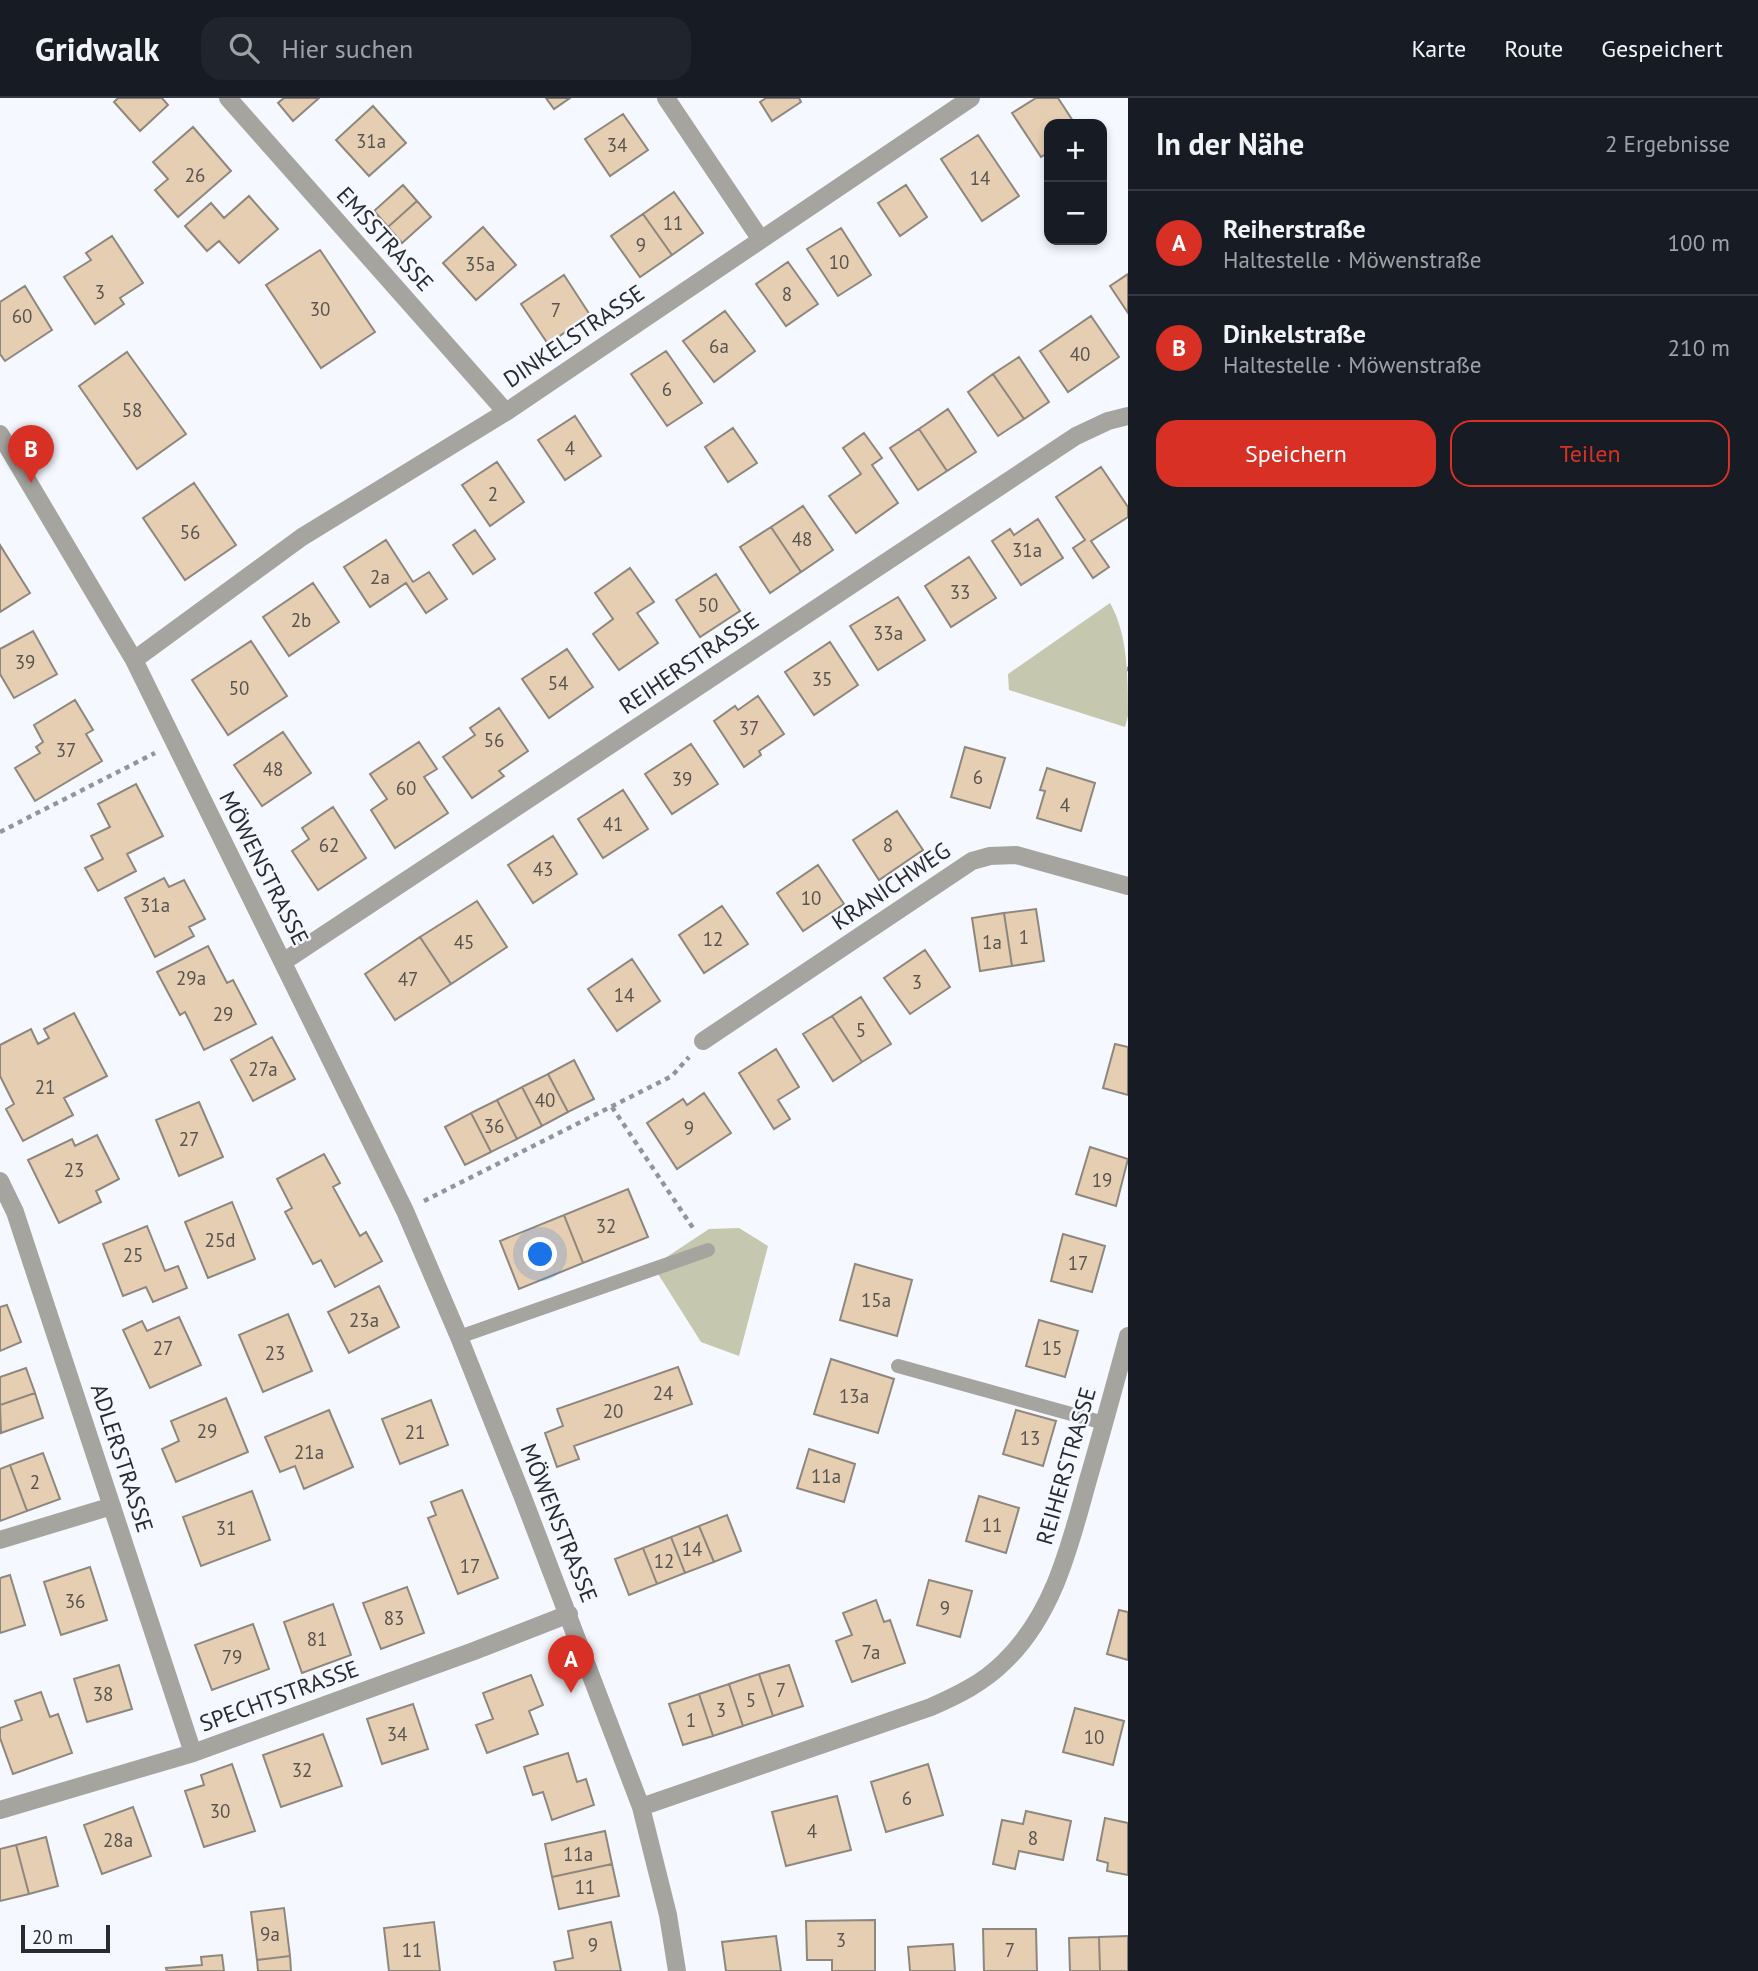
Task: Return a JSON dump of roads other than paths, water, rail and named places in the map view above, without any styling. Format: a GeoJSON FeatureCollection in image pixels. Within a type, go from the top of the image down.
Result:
{"type":"FeatureCollection","features":[{"type":"Feature","properties":{"kind":"street","name":"EMSSTRASSE"},"geometry":{"type":"LineString","coordinates":[[228,98],[506,412]]}},
{"type":"Feature","properties":{"kind":"street"},"geometry":{"type":"LineString","coordinates":[[666,98],[761,240]]}},
{"type":"Feature","properties":{"kind":"street","name":"DINKELSTRASSE"},"geometry":{"type":"LineString","coordinates":[[134,660],[302,537],[506,412],[971,98]]}},
{"type":"Feature","properties":{"kind":"street","name":"REIHERSTRASSE"},"geometry":{"type":"LineString","coordinates":[[284,962],[1076,436],[1108,421],[1128,416]]}},
{"type":"Feature","properties":{"kind":"street","name":"MÖWENSTRASSE"},"geometry":{"type":"LineString","coordinates":[[0,433],[134,660],[405,1211],[459,1337],[569,1614],[641,1807],[668,1915],[677,1971]]}},
{"type":"Feature","properties":{"kind":"street","name":"KRANICHWEG"},"geometry":{"type":"LineString","coordinates":[[703,1041],[972,861],[990,856],[1016,855],[1128,886]]}},
{"type":"Feature","properties":{"kind":"street","name":"ADLERSTRASSE"},"geometry":{"type":"LineString","coordinates":[[0,1181],[8,1215],[112,1506],[193,1753]]}},
{"type":"Feature","properties":{"kind":"street","name":"REIHERSTRASSE"},"geometry":{"type":"LineString","coordinates":[[641,1807],[897,1720],[964,1692],[1005,1661],[1030,1632],[1046,1606],[1070,1543],[1128,1336]]}},
{"type":"Feature","properties":{"kind":"street"},"geometry":{"type":"LineString","coordinates":[[0,1540],[112,1506]]}},
{"type":"Feature","properties":{"kind":"street","name":"SPECHTSTRASSE"},"geometry":{"type":"LineString","coordinates":[[0,1810],[193,1753],[569,1614]]}},
{"type":"Feature","properties":{"kind":"lane"},"geometry":{"type":"LineString","coordinates":[[459,1337],[708,1250]]}},
{"type":"Feature","properties":{"kind":"lane"},"geometry":{"type":"LineString","coordinates":[[898,1366],[1104,1423]]}},
{"type":"Feature","properties":{"kind":"place","name":"Dinkelstraße"},"geometry":{"type":"Point","coordinates":[31,483]}},
{"type":"Feature","properties":{"kind":"place","name":"Reiherstraße"},"geometry":{"type":"Point","coordinates":[571,1693]}}]}
